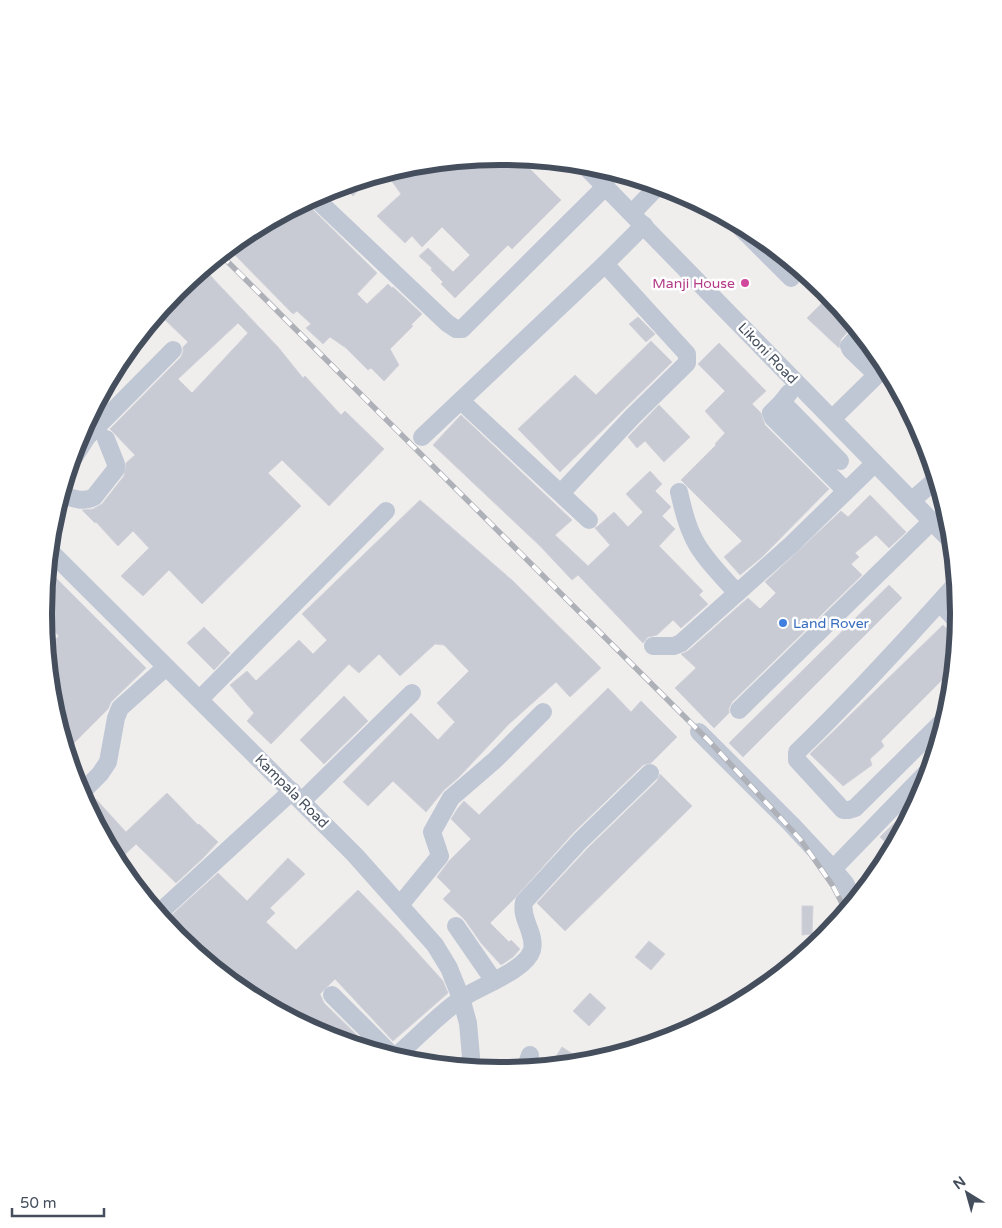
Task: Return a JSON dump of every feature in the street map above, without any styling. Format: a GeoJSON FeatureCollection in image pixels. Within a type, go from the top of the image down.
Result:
{"type":"FeatureCollection","features":[{"type":"Feature","properties":{"kind":"street","name":"Likoni Road"},"geometry":{"type":"LineString","coordinates":[[595,176],[837,414],[939,519]]}},
{"type":"Feature","properties":{"kind":"street","name":"Likoni Road"},"geometry":{"type":"LineString","coordinates":[[605,178],[639,217],[875,463],[939,520]]}},
{"type":"Feature","properties":{"kind":"street"},"geometry":{"type":"LineString","coordinates":[[321,204],[446,323],[456,330],[462,329],[606,186]]}},
{"type":"Feature","properties":{"kind":"street"},"geometry":{"type":"LineString","coordinates":[[422,438],[605,264],[654,193]]}},
{"type":"Feature","properties":{"kind":"street"},"geometry":{"type":"LineString","coordinates":[[764,251],[791,278]]}},
{"type":"Feature","properties":{"kind":"street"},"geometry":{"type":"LineString","coordinates":[[561,493],[688,358],[687,354],[605,264]]}},
{"type":"Feature","properties":{"kind":"street"},"geometry":{"type":"LineString","coordinates":[[855,339],[849,346],[851,350],[875,367]]}},
{"type":"Feature","properties":{"kind":"street"},"geometry":{"type":"LineString","coordinates":[[91,433],[173,350]]}},
{"type":"Feature","properties":{"kind":"street"},"geometry":{"type":"LineString","coordinates":[[837,414],[879,373]]}},
{"type":"Feature","properties":{"kind":"street"},"geometry":{"type":"LineString","coordinates":[[797,382],[771,413],[772,418],[846,491]]}},
{"type":"Feature","properties":{"kind":"street"},"geometry":{"type":"LineString","coordinates":[[461,401],[589,520]]}},
{"type":"Feature","properties":{"kind":"street"},"geometry":{"type":"LineString","coordinates":[[782,402],[840,462]]}},
{"type":"Feature","properties":{"kind":"street"},"geometry":{"type":"LineString","coordinates":[[68,497],[81,501],[94,498],[116,469],[106,439]]}},
{"type":"Feature","properties":{"kind":"street"},"geometry":{"type":"LineString","coordinates":[[653,646],[681,644],[792,544],[875,463]]}},
{"type":"Feature","properties":{"kind":"street"},"geometry":{"type":"LineString","coordinates":[[917,496],[930,484]]}},
{"type":"Feature","properties":{"kind":"street"},"geometry":{"type":"LineString","coordinates":[[679,492],[689,529],[695,542],[737,593]]}},
{"type":"Feature","properties":{"kind":"street"},"geometry":{"type":"LineString","coordinates":[[200,699],[386,511]]}},
{"type":"Feature","properties":{"kind":"street"},"geometry":{"type":"LineString","coordinates":[[739,710],[941,527]]}},
{"type":"Feature","properties":{"kind":"street","name":"Kampala Road"},"geometry":{"type":"LineString","coordinates":[[56,557],[355,855],[435,945],[449,968],[461,998],[468,1023],[471,1062]]}},
{"type":"Feature","properties":{"kind":"street"},"geometry":{"type":"LineString","coordinates":[[934,730],[855,808],[849,810],[843,810],[797,760],[796,756],[797,752],[830,721],[949,593]]}},
{"type":"Feature","properties":{"kind":"street"},"geometry":{"type":"LineString","coordinates":[[940,603],[950,614]]}},
{"type":"Feature","properties":{"kind":"street"},"geometry":{"type":"LineString","coordinates":[[87,785],[100,774],[108,762],[116,718],[120,708],[166,667]]}},
{"type":"Feature","properties":{"kind":"street"},"geometry":{"type":"LineString","coordinates":[[163,909],[297,796],[412,693]]}},
{"type":"Feature","properties":{"kind":"street"},"geometry":{"type":"LineString","coordinates":[[400,905],[440,856],[432,832],[451,798],[495,760],[543,712]]}},
{"type":"Feature","properties":{"kind":"street"},"geometry":{"type":"LineString","coordinates":[[699,732],[791,824],[845,883],[851,895]]}},
{"type":"Feature","properties":{"kind":"street"},"geometry":{"type":"LineString","coordinates":[[401,1051],[461,998],[494,981],[526,958],[532,950],[532,934],[525,920],[523,907],[530,894],[580,841],[650,773]]}},
{"type":"Feature","properties":{"kind":"street"},"geometry":{"type":"LineString","coordinates":[[833,869],[916,783]]}},
{"type":"Feature","properties":{"kind":"street"},"geometry":{"type":"LineString","coordinates":[[456,926],[494,981]]}},
{"type":"Feature","properties":{"kind":"street"},"geometry":{"type":"LineString","coordinates":[[332,994],[384,1047]]}},
{"type":"Feature","properties":{"kind":"building"},"geometry":{"type":"Polygon","coordinates":[[[472,166],[527,166],[561,200],[512,249],[508,245],[455,298],[441,284],[443,282],[431,270],[432,268],[419,256],[428,248],[453,272],[470,255],[442,227],[422,247],[412,236],[405,243],[377,216],[401,194],[391,180],[442,169],[472,166]]]}},
{"type":"Feature","properties":{"kind":"building"},"geometry":{"type":"Polygon","coordinates":[[[360,188],[353,196],[349,192],[360,188]]]}},
{"type":"Feature","properties":{"kind":"building"},"geometry":{"type":"Polygon","coordinates":[[[311,208],[377,273],[357,294],[367,304],[388,284],[422,314],[390,349],[399,365],[384,381],[371,368],[368,370],[346,348],[330,337],[323,344],[306,328],[311,324],[297,311],[293,314],[234,254],[277,226],[311,208]]]}},
{"type":"Feature","properties":{"kind":"building"},"geometry":{"type":"Polygon","coordinates":[[[209,274],[278,347],[303,378],[305,376],[341,415],[345,411],[384,449],[329,506],[282,460],[268,473],[301,506],[202,604],[169,570],[143,596],[121,576],[149,548],[133,531],[118,546],[82,510],[93,509],[102,504],[124,476],[126,463],[135,455],[110,429],[181,357],[183,347],[188,342],[164,318],[209,274]],[[238,323],[178,379],[192,393],[248,333],[238,323]]]}},
{"type":"Feature","properties":{"kind":"building"},"geometry":{"type":"Polygon","coordinates":[[[823,302],[849,331],[841,339],[839,348],[807,318],[823,302]]]}},
{"type":"Feature","properties":{"kind":"building"},"geometry":{"type":"Polygon","coordinates":[[[638,317],[655,334],[646,342],[629,324],[638,317]]]}},
{"type":"Feature","properties":{"kind":"building"},"geometry":{"type":"Polygon","coordinates":[[[651,341],[672,362],[560,472],[518,429],[575,375],[596,395],[651,341]]]}},
{"type":"Feature","properties":{"kind":"building"},"geometry":{"type":"Polygon","coordinates":[[[719,343],[766,391],[752,404],[761,413],[765,425],[829,489],[762,557],[740,575],[724,557],[742,541],[681,480],[716,445],[725,433],[705,411],[725,391],[698,364],[719,343]]]}},
{"type":"Feature","properties":{"kind":"building"},"geometry":{"type":"Polygon","coordinates":[[[659,405],[690,437],[664,462],[645,441],[637,448],[628,437],[659,405]]]}},
{"type":"Feature","properties":{"kind":"building"},"geometry":{"type":"Polygon","coordinates":[[[461,415],[572,520],[555,535],[588,566],[610,545],[595,528],[614,512],[628,527],[643,512],[626,494],[650,471],[662,484],[655,491],[671,507],[662,516],[675,529],[659,546],[703,591],[699,595],[708,604],[681,628],[673,620],[657,635],[648,637],[643,643],[578,575],[572,580],[540,546],[433,445],[461,415]]]}},
{"type":"Feature","properties":{"kind":"building"},"geometry":{"type":"Polygon","coordinates":[[[870,495],[906,532],[889,548],[876,535],[855,553],[859,557],[851,564],[862,575],[732,702],[729,713],[714,728],[675,688],[696,668],[681,654],[688,651],[748,598],[760,609],[776,593],[765,582],[841,511],[848,517],[870,495]]]}},
{"type":"Feature","properties":{"kind":"building"},"geometry":{"type":"Polygon","coordinates":[[[420,500],[513,581],[601,668],[570,697],[556,682],[509,724],[459,777],[444,790],[426,812],[393,781],[368,806],[343,782],[411,713],[438,740],[455,722],[437,703],[469,671],[444,645],[435,644],[400,676],[379,654],[359,673],[349,664],[271,744],[247,721],[254,713],[230,685],[247,671],[256,681],[299,640],[313,654],[327,640],[302,614],[420,500]]]}},
{"type":"Feature","properties":{"kind":"building"},"geometry":{"type":"Polygon","coordinates":[[[56,578],[146,668],[111,702],[108,709],[72,745],[56,673],[53,642],[59,636],[53,630],[53,581],[56,578]]]}},
{"type":"Feature","properties":{"kind":"building"},"geometry":{"type":"Polygon","coordinates":[[[889,585],[902,598],[743,757],[729,743],[889,585]]]}},
{"type":"Feature","properties":{"kind":"building"},"geometry":{"type":"Polygon","coordinates":[[[943,625],[949,632],[945,677],[881,741],[884,746],[870,759],[872,765],[843,786],[810,754],[943,625]]]}},
{"type":"Feature","properties":{"kind":"building"},"geometry":{"type":"Polygon","coordinates":[[[204,627],[230,653],[214,670],[187,643],[204,627]]]}},
{"type":"Feature","properties":{"kind":"building"},"geometry":{"type":"Polygon","coordinates":[[[608,688],[631,712],[641,701],[677,737],[651,763],[643,765],[573,833],[490,923],[509,942],[511,940],[520,949],[513,957],[501,965],[481,943],[465,920],[443,899],[451,891],[437,877],[449,861],[471,839],[451,819],[464,801],[479,815],[608,688]]]}},
{"type":"Feature","properties":{"kind":"building"},"geometry":{"type":"Polygon","coordinates":[[[344,696],[368,721],[324,764],[300,740],[344,696]]]}},
{"type":"Feature","properties":{"kind":"building"},"geometry":{"type":"Polygon","coordinates":[[[660,774],[692,806],[565,931],[537,903],[588,848],[657,781],[660,774]]]}},
{"type":"Feature","properties":{"kind":"building"},"geometry":{"type":"Polygon","coordinates":[[[167,793],[198,825],[218,842],[176,883],[136,844],[124,856],[92,797],[126,832],[167,793]]]}},
{"type":"Feature","properties":{"kind":"building"},"geometry":{"type":"Polygon","coordinates":[[[900,818],[886,843],[880,837],[900,818]]]}},
{"type":"Feature","properties":{"kind":"building"},"geometry":{"type":"Polygon","coordinates":[[[288,858],[305,874],[270,908],[275,913],[266,922],[296,950],[358,890],[443,981],[448,993],[393,1041],[335,979],[320,994],[324,1003],[363,1041],[329,1028],[303,1016],[252,987],[205,951],[170,916],[218,873],[247,901],[288,858]]]}},
{"type":"Feature","properties":{"kind":"building"},"geometry":{"type":"Polygon","coordinates":[[[802,906],[813,906],[812,934],[802,935],[802,906]]]}},
{"type":"Feature","properties":{"kind":"building"},"geometry":{"type":"Polygon","coordinates":[[[649,941],[665,954],[651,970],[635,957],[649,941]]]}},
{"type":"Feature","properties":{"kind":"building"},"geometry":{"type":"Polygon","coordinates":[[[590,993],[606,1008],[589,1026],[573,1011],[590,993]]]}},
{"type":"Feature","properties":{"kind":"building"},"geometry":{"type":"Polygon","coordinates":[[[562,1047],[576,1056],[560,1059],[554,1060],[562,1047]]]}},
{"type":"Feature","properties":{"kind":"railway"},"geometry":{"type":"LineString","coordinates":[[226,260],[709,741],[800,839],[833,886],[843,904]]}},
{"type":"Feature","properties":{"kind":"place","name":"Manji House"},"geometry":{"type":"Point","coordinates":[745,283]}},
{"type":"Feature","properties":{"kind":"place","name":"Land Rover"},"geometry":{"type":"Point","coordinates":[783,623]}}]}
